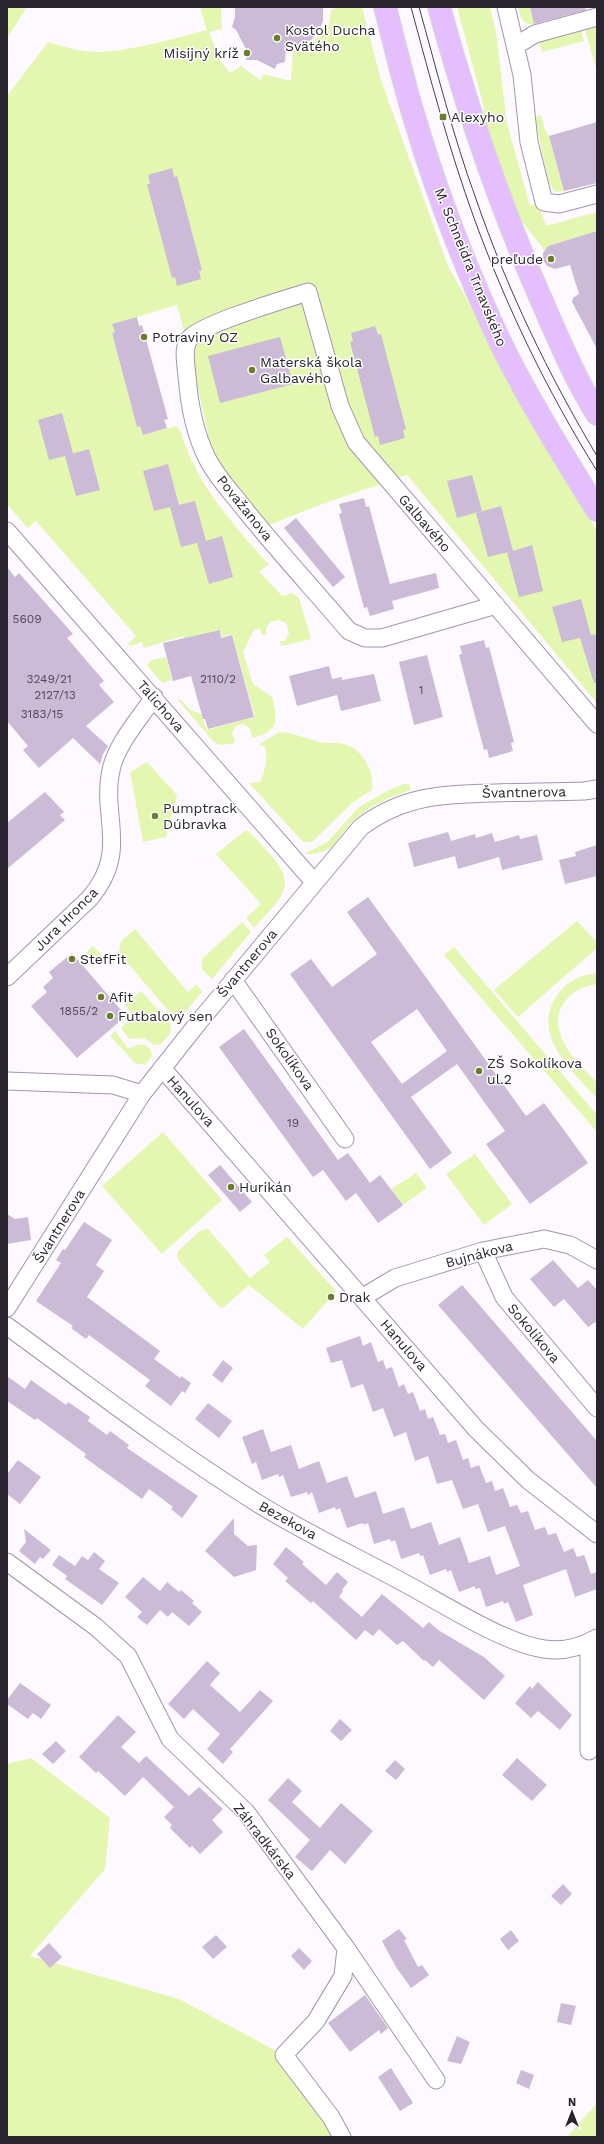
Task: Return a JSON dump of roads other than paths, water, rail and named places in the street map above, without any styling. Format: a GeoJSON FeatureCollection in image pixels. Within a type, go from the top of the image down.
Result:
{"type":"FeatureCollection","features":[{"type":"Feature","properties":{"kind":"main road","name":"M. Schneidra Trnavského"},"geometry":{"type":"LineString","coordinates":[[385,7],[411,108],[432,173],[476,286],[495,331],[524,389],[597,510]]}},
{"type":"Feature","properties":{"kind":"main road"},"geometry":{"type":"LineString","coordinates":[[439,7],[468,106],[498,196],[523,258],[557,335],[585,395],[597,414]]}},
{"type":"Feature","properties":{"kind":"street"},"geometry":{"type":"LineString","coordinates":[[506,7],[522,75],[529,142],[544,202],[559,204],[597,194]]}},
{"type":"Feature","properties":{"kind":"street"},"geometry":{"type":"LineString","coordinates":[[515,46],[536,34],[597,18]]}},
{"type":"Feature","properties":{"kind":"street","name":"Považanova"},"geometry":{"type":"LineString","coordinates":[[308,292],[217,324],[198,332],[189,339],[186,345],[188,384],[198,432],[210,463],[220,478],[263,532],[349,631],[365,638],[382,638],[496,605]]}},
{"type":"Feature","properties":{"kind":"street","name":"Galbavého"},"geometry":{"type":"LineString","coordinates":[[308,292],[340,406],[356,442],[597,724]]}},
{"type":"Feature","properties":{"kind":"street","name":"Talichova"},"geometry":{"type":"LineString","coordinates":[[7,531],[154,697],[314,882]]}},
{"type":"Feature","properties":{"kind":"street","name":"Jura Hronca"},"geometry":{"type":"LineString","coordinates":[[7,977],[90,898],[101,884],[112,847],[109,781],[112,764],[119,750],[154,697]]}},
{"type":"Feature","properties":{"kind":"street","name":"Švantnerova"},"geometry":{"type":"LineString","coordinates":[[7,1308],[142,1094],[233,980],[361,827],[378,815],[411,800],[445,794],[584,791],[597,789]]}},
{"type":"Feature","properties":{"kind":"street","name":"Sokolíkova"},"geometry":{"type":"LineString","coordinates":[[233,980],[345,1138]]}},
{"type":"Feature","properties":{"kind":"street","name":"Hanulova"},"geometry":{"type":"LineString","coordinates":[[162,1068],[363,1297],[476,1429],[528,1480],[597,1534]]}},
{"type":"Feature","properties":{"kind":"street"},"geometry":{"type":"LineString","coordinates":[[7,1081],[113,1085],[142,1094]]}},
{"type":"Feature","properties":{"kind":"street","name":"Bujnákova"},"geometry":{"type":"LineString","coordinates":[[363,1297],[394,1278],[483,1251],[544,1238],[570,1245],[597,1260]]}},
{"type":"Feature","properties":{"kind":"street","name":"Sokolíkova"},"geometry":{"type":"LineString","coordinates":[[483,1251],[504,1297],[597,1408]]}},
{"type":"Feature","properties":{"kind":"street","name":"Bezekova"},"geometry":{"type":"LineString","coordinates":[[7,1326],[190,1459],[277,1515],[465,1616],[514,1639],[550,1650],[575,1648],[593,1641]]}},
{"type":"Feature","properties":{"kind":"street","name":"Záhradkárska"},"geometry":{"type":"LineString","coordinates":[[7,1562],[96,1627],[128,1656],[170,1739],[246,1812],[346,1948],[436,2080]]}},
{"type":"Feature","properties":{"kind":"street"},"geometry":{"type":"LineString","coordinates":[[589,1751],[593,1641]]}},
{"type":"Feature","properties":{"kind":"street"},"geometry":{"type":"LineString","coordinates":[[342,2137],[331,2117],[284,2055],[316,2020],[343,1976],[346,1948]]}},
{"type":"Feature","properties":{"kind":"tram line"},"geometry":{"type":"LineString","coordinates":[[411,7],[448,140],[486,251],[529,348],[561,410],[597,471]]}},
{"type":"Feature","properties":{"kind":"tram line"},"geometry":{"type":"LineString","coordinates":[[419,7],[460,151],[501,266],[545,362],[597,456]]}},
{"type":"Feature","properties":{"kind":"place","name":"Kostol Ducha Svätého"},"geometry":{"type":"Point","coordinates":[277,38]}},
{"type":"Feature","properties":{"kind":"place","name":"Misijný kríž"},"geometry":{"type":"Point","coordinates":[247,53]}},
{"type":"Feature","properties":{"kind":"place","name":"Alexyho"},"geometry":{"type":"Point","coordinates":[443,117]}},
{"type":"Feature","properties":{"kind":"place","name":"preľude"},"geometry":{"type":"Point","coordinates":[551,259]}},
{"type":"Feature","properties":{"kind":"place","name":"Potraviny OZ"},"geometry":{"type":"Point","coordinates":[144,337]}},
{"type":"Feature","properties":{"kind":"place","name":"Materská škola Galbavého"},"geometry":{"type":"Point","coordinates":[252,370]}},
{"type":"Feature","properties":{"kind":"place","name":"Pumptrack Dúbravka"},"geometry":{"type":"Point","coordinates":[155,816]}},
{"type":"Feature","properties":{"kind":"place","name":"StefFit"},"geometry":{"type":"Point","coordinates":[72,959]}},
{"type":"Feature","properties":{"kind":"place","name":"Afit"},"geometry":{"type":"Point","coordinates":[101,997]}},
{"type":"Feature","properties":{"kind":"place","name":"Futbalový sen"},"geometry":{"type":"Point","coordinates":[110,1016]}},
{"type":"Feature","properties":{"kind":"place","name":"ZŠ Sokolíkova ul.2"},"geometry":{"type":"Point","coordinates":[479,1071]}},
{"type":"Feature","properties":{"kind":"place","name":"Hurikán"},"geometry":{"type":"Point","coordinates":[231,1187]}},
{"type":"Feature","properties":{"kind":"place","name":"Drak"},"geometry":{"type":"Point","coordinates":[331,1297]}}]}
